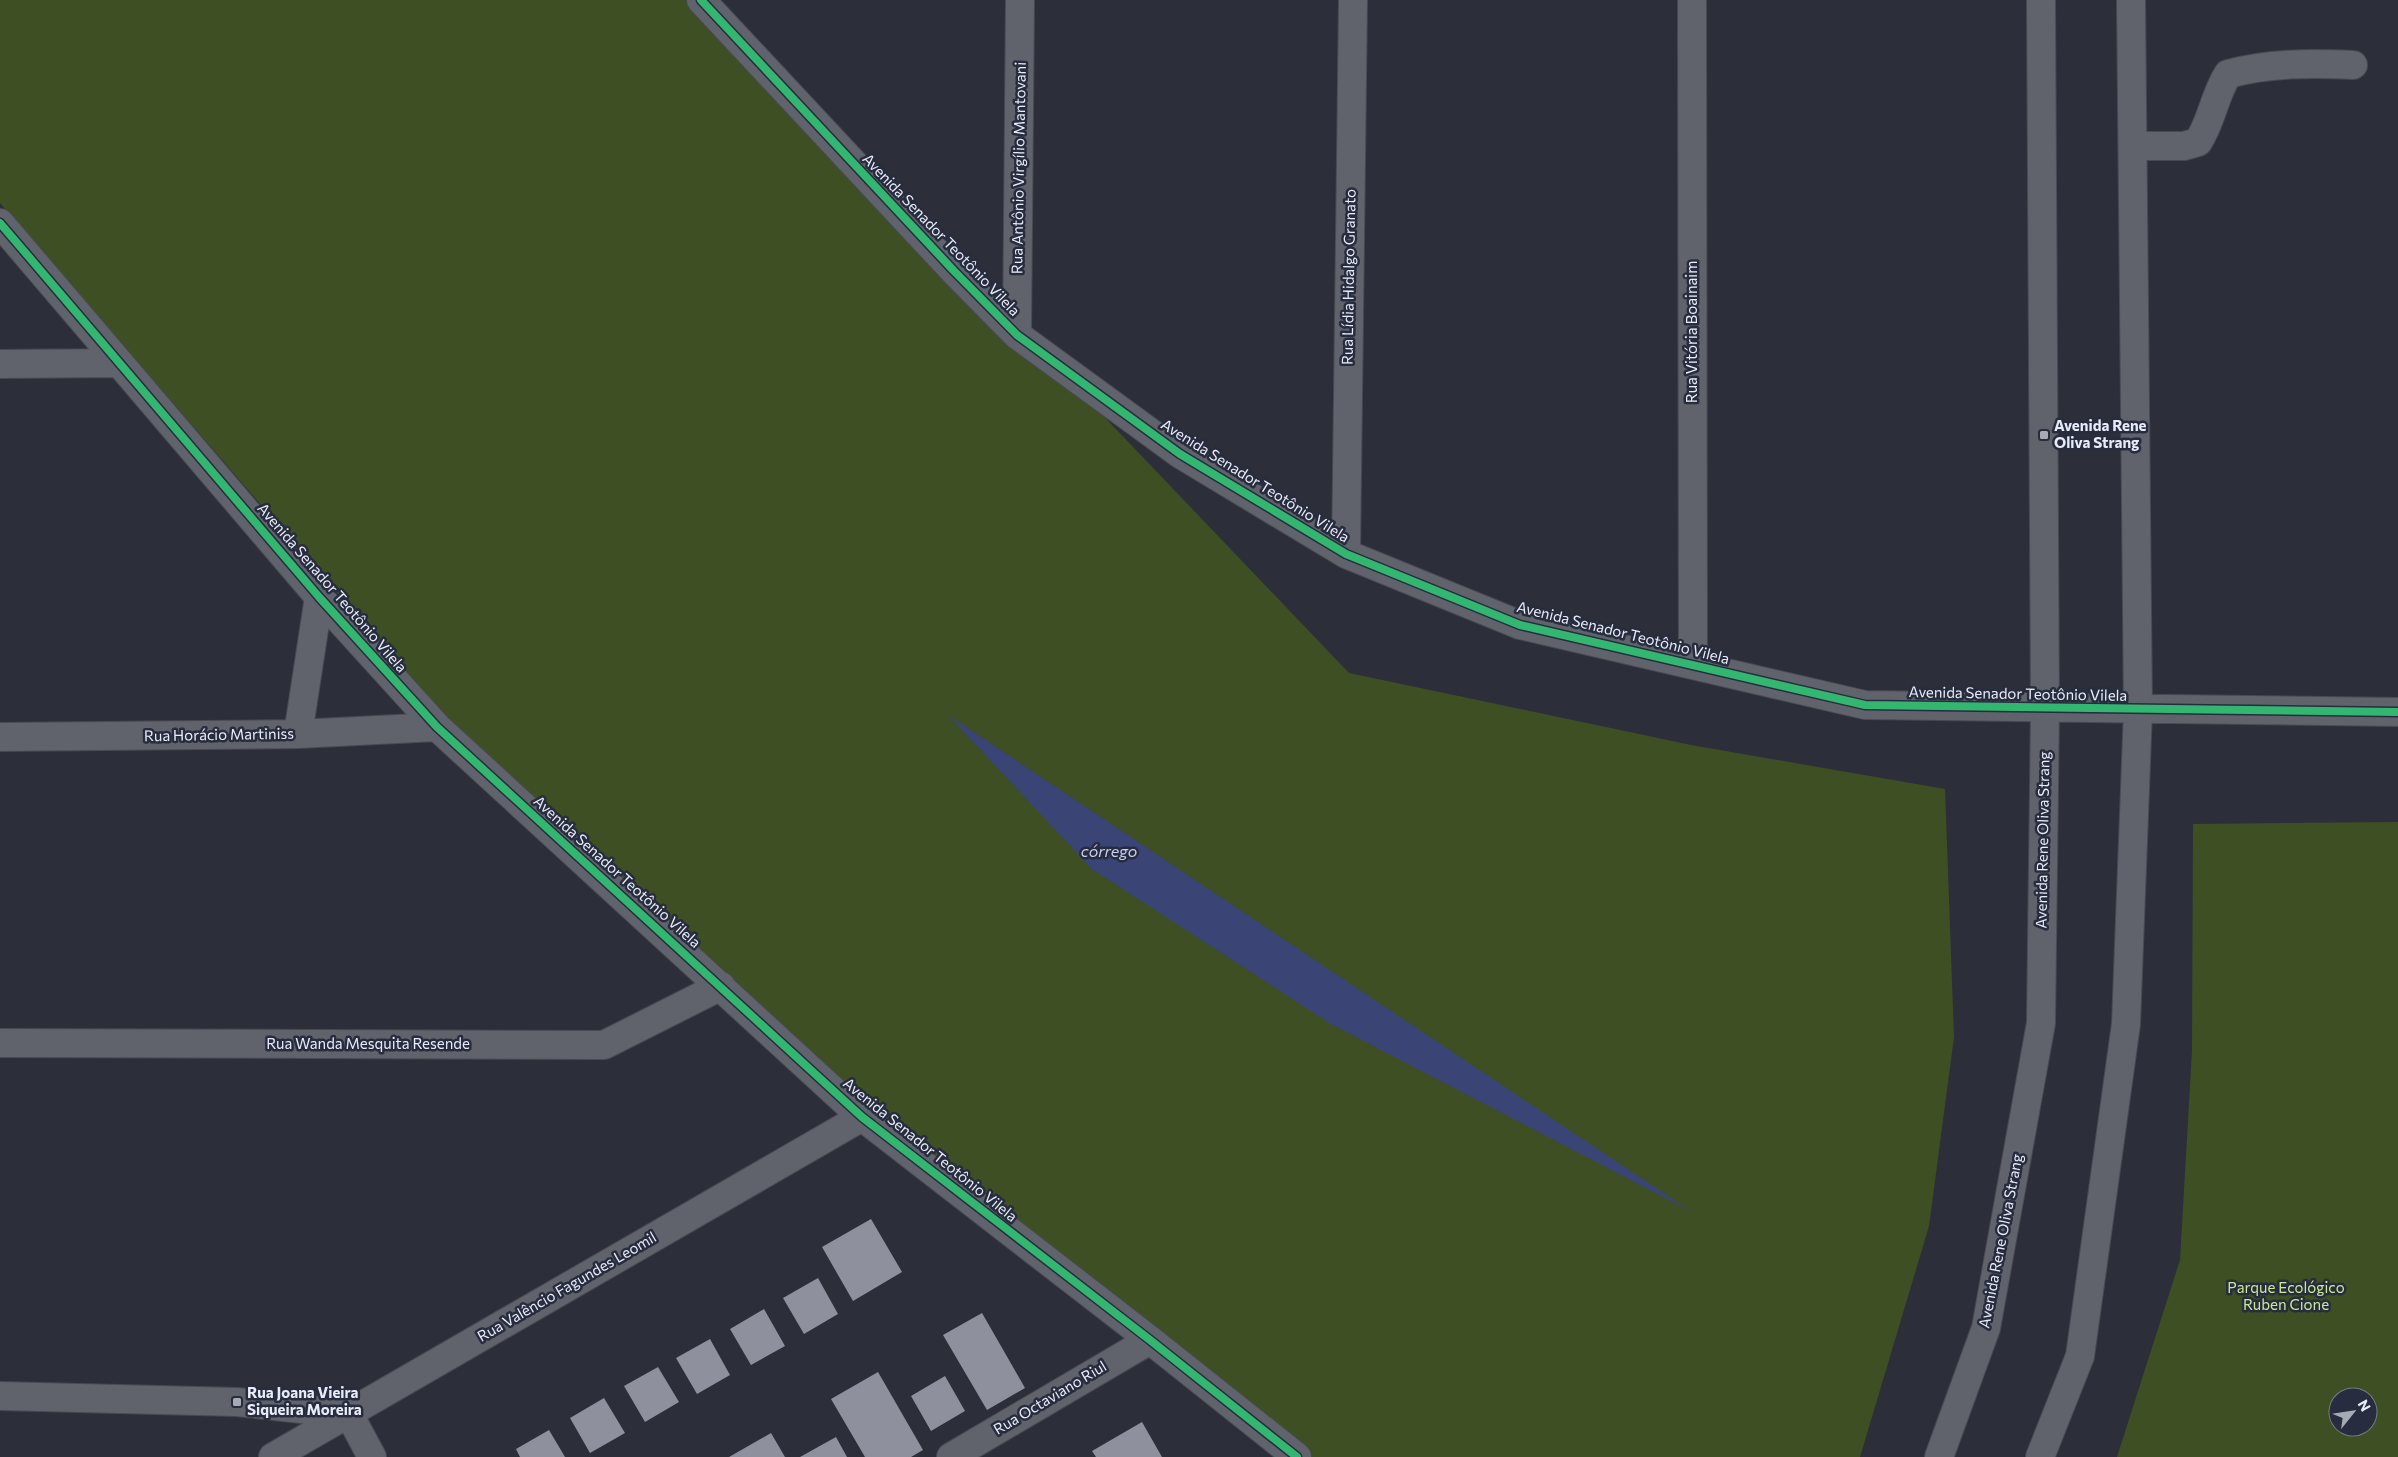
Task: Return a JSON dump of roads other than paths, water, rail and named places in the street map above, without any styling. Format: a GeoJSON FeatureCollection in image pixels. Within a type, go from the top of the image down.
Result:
{"type":"FeatureCollection","features":[{"type":"Feature","properties":{"kind":"street","name":"Avenida Senador Teotônio Vilela"},"geometry":{"type":"LineString","coordinates":[[701,0],[954,272],[1018,335],[1180,454],[1346,554],[1520,625],[1865,705],[2398,712]]}},
{"type":"Feature","properties":{"kind":"street","name":"Rua Antônio Virgílio Mantovani"},"geometry":{"type":"LineString","coordinates":[[1018,335],[1020,0]]}},
{"type":"Feature","properties":{"kind":"street","name":"Rua Lídia Hidalgo Granato"},"geometry":{"type":"LineString","coordinates":[[1346,554],[1353,0]]}},
{"type":"Feature","properties":{"kind":"street","name":"Rua Vitória Boainaim"},"geometry":{"type":"LineString","coordinates":[[1692,0],[1692,664]]}},
{"type":"Feature","properties":{"kind":"street","name":"Avenida Rene Oliva Strang"},"geometry":{"type":"LineString","coordinates":[[1939,1457],[1986,1328],[2040,1023],[2045,708],[2041,0]]}},
{"type":"Feature","properties":{"kind":"street"},"geometry":{"type":"LineString","coordinates":[[2040,1457],[2080,1356],[2126,1024],[2138,710],[2131,0]]}},
{"type":"Feature","properties":{"kind":"street"},"geometry":{"type":"LineString","coordinates":[[2133,146],[2184,146],[2198,142],[2206,132],[2219,89],[2228,74],[2247,68],[2314,63],[2353,65]]}},
{"type":"Feature","properties":{"kind":"street","name":"Avenida Senador Teotônio Vilela"},"geometry":{"type":"LineString","coordinates":[[0,223],[319,596],[437,727],[862,1117],[1150,1340],[1297,1457]]}},
{"type":"Feature","properties":{"kind":"street"},"geometry":{"type":"LineString","coordinates":[[0,364],[119,363]]}},
{"type":"Feature","properties":{"kind":"street"},"geometry":{"type":"LineString","coordinates":[[298,734],[319,596]]}},
{"type":"Feature","properties":{"kind":"street","name":"Rua Horácio Martiniss"},"geometry":{"type":"LineString","coordinates":[[0,737],[298,734],[437,727]]}},
{"type":"Feature","properties":{"kind":"street","name":"Rua Wanda Mesquita Resende"},"geometry":{"type":"LineString","coordinates":[[0,1043],[604,1045],[721,986]]}},
{"type":"Feature","properties":{"kind":"street","name":"Rua Valêncio Fagundes Leomil"},"geometry":{"type":"LineString","coordinates":[[273,1457],[862,1117]]}},
{"type":"Feature","properties":{"kind":"street","name":"Rua Octaviano Riul"},"geometry":{"type":"LineString","coordinates":[[951,1457],[1150,1340]]}},
{"type":"Feature","properties":{"kind":"street"},"geometry":{"type":"LineString","coordinates":[[0,1396],[237,1402],[349,1414],[372,1457]]}},
{"type":"Feature","properties":{"kind":"water","name":"córrego"},"geometry":{"type":"Polygon","coordinates":[[[947,714],[1692,1212],[1331,1024],[1092,869],[947,714]]]}},
{"type":"Feature","properties":{"kind":"place","name":"Avenida Rene Oliva Strang"},"geometry":{"type":"Point","coordinates":[2044,435]}},
{"type":"Feature","properties":{"kind":"place","name":"Rua Joana Vieira Siqueira Moreira"},"geometry":{"type":"Point","coordinates":[237,1402]}},
{"type":"Feature","properties":{"kind":"park label","name":"Parque Ecológico Ruben Cione"},"geometry":{"type":"Point","coordinates":[2286,1296]}}]}
